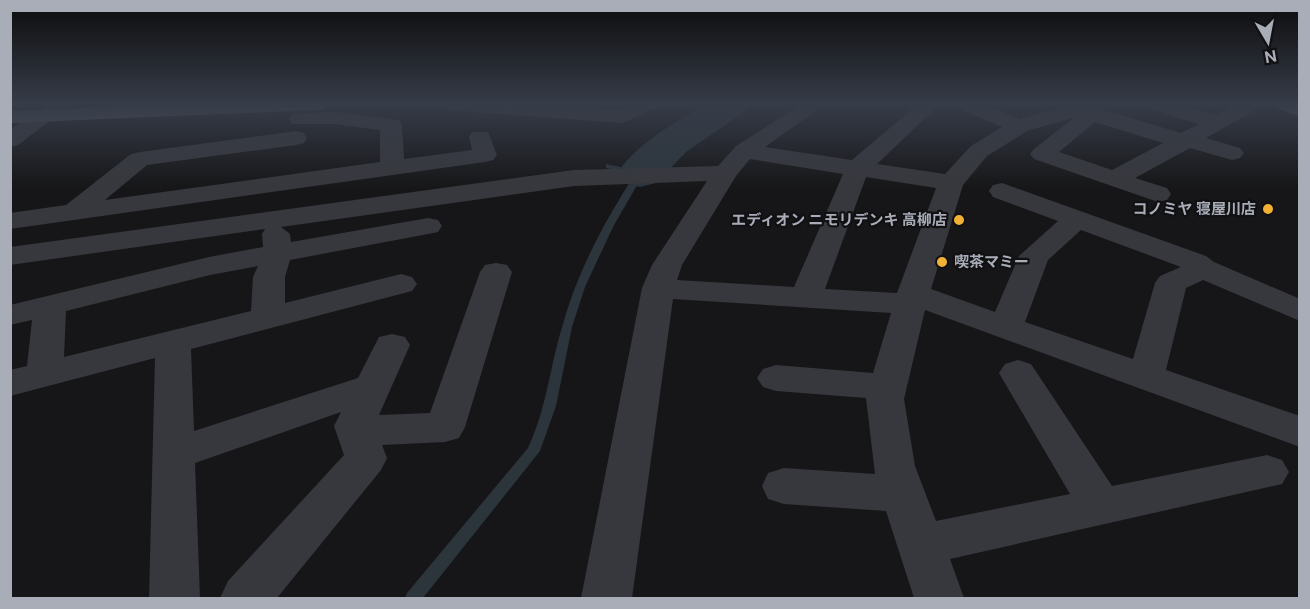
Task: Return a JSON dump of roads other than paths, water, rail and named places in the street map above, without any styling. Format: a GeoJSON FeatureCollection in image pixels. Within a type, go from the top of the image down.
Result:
{"type":"FeatureCollection","features":[{"type":"Feature","properties":{"kind":"street"},"geometry":{"type":"LineString","coordinates":[[75,211],[140,159],[252,132]]}},
{"type":"Feature","properties":{"kind":"street"},"geometry":{"type":"LineString","coordinates":[[267,318],[269,277],[278,253],[274,218],[297,132]]}},
{"type":"Feature","properties":{"kind":"street"},"geometry":{"type":"LineString","coordinates":[[391,132],[392,168]]}},
{"type":"Feature","properties":{"kind":"street"},"geometry":{"type":"LineString","coordinates":[[606,598],[658,288],[667,265],[734,162],[775,132]]}},
{"type":"Feature","properties":{"kind":"street"},"geometry":{"type":"LineString","coordinates":[[805,298],[857,169],[898,132]]}},
{"type":"Feature","properties":{"kind":"street"},"geometry":{"type":"LineString","coordinates":[[939,598],[894,466],[885,399],[911,299],[951,183],[979,151],[1009,132]]}},
{"type":"Feature","properties":{"kind":"street"},"geometry":{"type":"LineString","coordinates":[[1065,132],[1042,154],[1158,194]]}},
{"type":"Feature","properties":{"kind":"street"},"geometry":{"type":"LineString","coordinates":[[1162,132],[1232,153]]}},
{"type":"Feature","properties":{"kind":"street"},"geometry":{"type":"LineString","coordinates":[[1114,179],[1201,132]]}},
{"type":"Feature","properties":{"kind":"street"},"geometry":{"type":"LineString","coordinates":[[10,221],[485,155],[480,137]]}},
{"type":"Feature","properties":{"kind":"street"},"geometry":{"type":"LineString","coordinates":[[10,256],[515,185],[613,176],[667,174],[734,162],[857,169],[951,183]]}},
{"type":"Feature","properties":{"kind":"street"},"geometry":{"type":"LineString","coordinates":[[1002,190],[1195,262],[1203,269],[1299,311]]}},
{"type":"Feature","properties":{"kind":"street"},"geometry":{"type":"LineString","coordinates":[[1006,327],[1034,256],[1078,218]]}},
{"type":"Feature","properties":{"kind":"street"},"geometry":{"type":"LineString","coordinates":[[10,315],[209,266],[428,226]]}},
{"type":"Feature","properties":{"kind":"street"},"geometry":{"type":"LineString","coordinates":[[1146,377],[1172,283],[1203,269]]}},
{"type":"Feature","properties":{"kind":"street"},"geometry":{"type":"LineString","coordinates":[[356,431],[445,427],[496,272]]}},
{"type":"Feature","properties":{"kind":"street"},"geometry":{"type":"LineString","coordinates":[[10,383],[401,284]]}},
{"type":"Feature","properties":{"kind":"street"},"geometry":{"type":"LineString","coordinates":[[658,288],[805,298],[911,299],[1006,327],[1299,432]]}},
{"type":"Feature","properties":{"kind":"street"},"geometry":{"type":"LineString","coordinates":[[45,374],[50,305]]}},
{"type":"Feature","properties":{"kind":"street"},"geometry":{"type":"LineString","coordinates":[[173,342],[174,598]]}},
{"type":"Feature","properties":{"kind":"street"},"geometry":{"type":"LineString","coordinates":[[246,598],[366,458],[354,426],[392,345]]}},
{"type":"Feature","properties":{"kind":"street"},"geometry":{"type":"LineString","coordinates":[[1018,373],[1101,507]]}},
{"type":"Feature","properties":{"kind":"street"},"geometry":{"type":"LineString","coordinates":[[776,378],[889,387]]}},
{"type":"Feature","properties":{"kind":"street"},"geometry":{"type":"LineString","coordinates":[[174,454],[373,387]]}},
{"type":"Feature","properties":{"kind":"street"},"geometry":{"type":"LineString","coordinates":[[921,545],[1267,472]]}},
{"type":"Feature","properties":{"kind":"street"},"geometry":{"type":"LineString","coordinates":[[783,486],[904,494]]}},
{"type":"Feature","properties":{"kind":"waterway"},"geometry":{"type":"LineString","coordinates":[[640,173],[671,143],[687,132]]}},
{"type":"Feature","properties":{"kind":"waterway"},"geometry":{"type":"LineString","coordinates":[[413,598],[533,451],[540,436],[550,406],[567,327],[580,287],[608,227],[640,173],[609,166]]}},
{"type":"Feature","properties":{"kind":"place","name":"コノミヤ 寝屋川店"},"geometry":{"type":"Point","coordinates":[1268,209]}},
{"type":"Feature","properties":{"kind":"place","name":"エディオン ニモリデンキ 高柳店"},"geometry":{"type":"Point","coordinates":[959,220]}},
{"type":"Feature","properties":{"kind":"place","name":"喫茶マミー"},"geometry":{"type":"Point","coordinates":[942,262]}}]}
